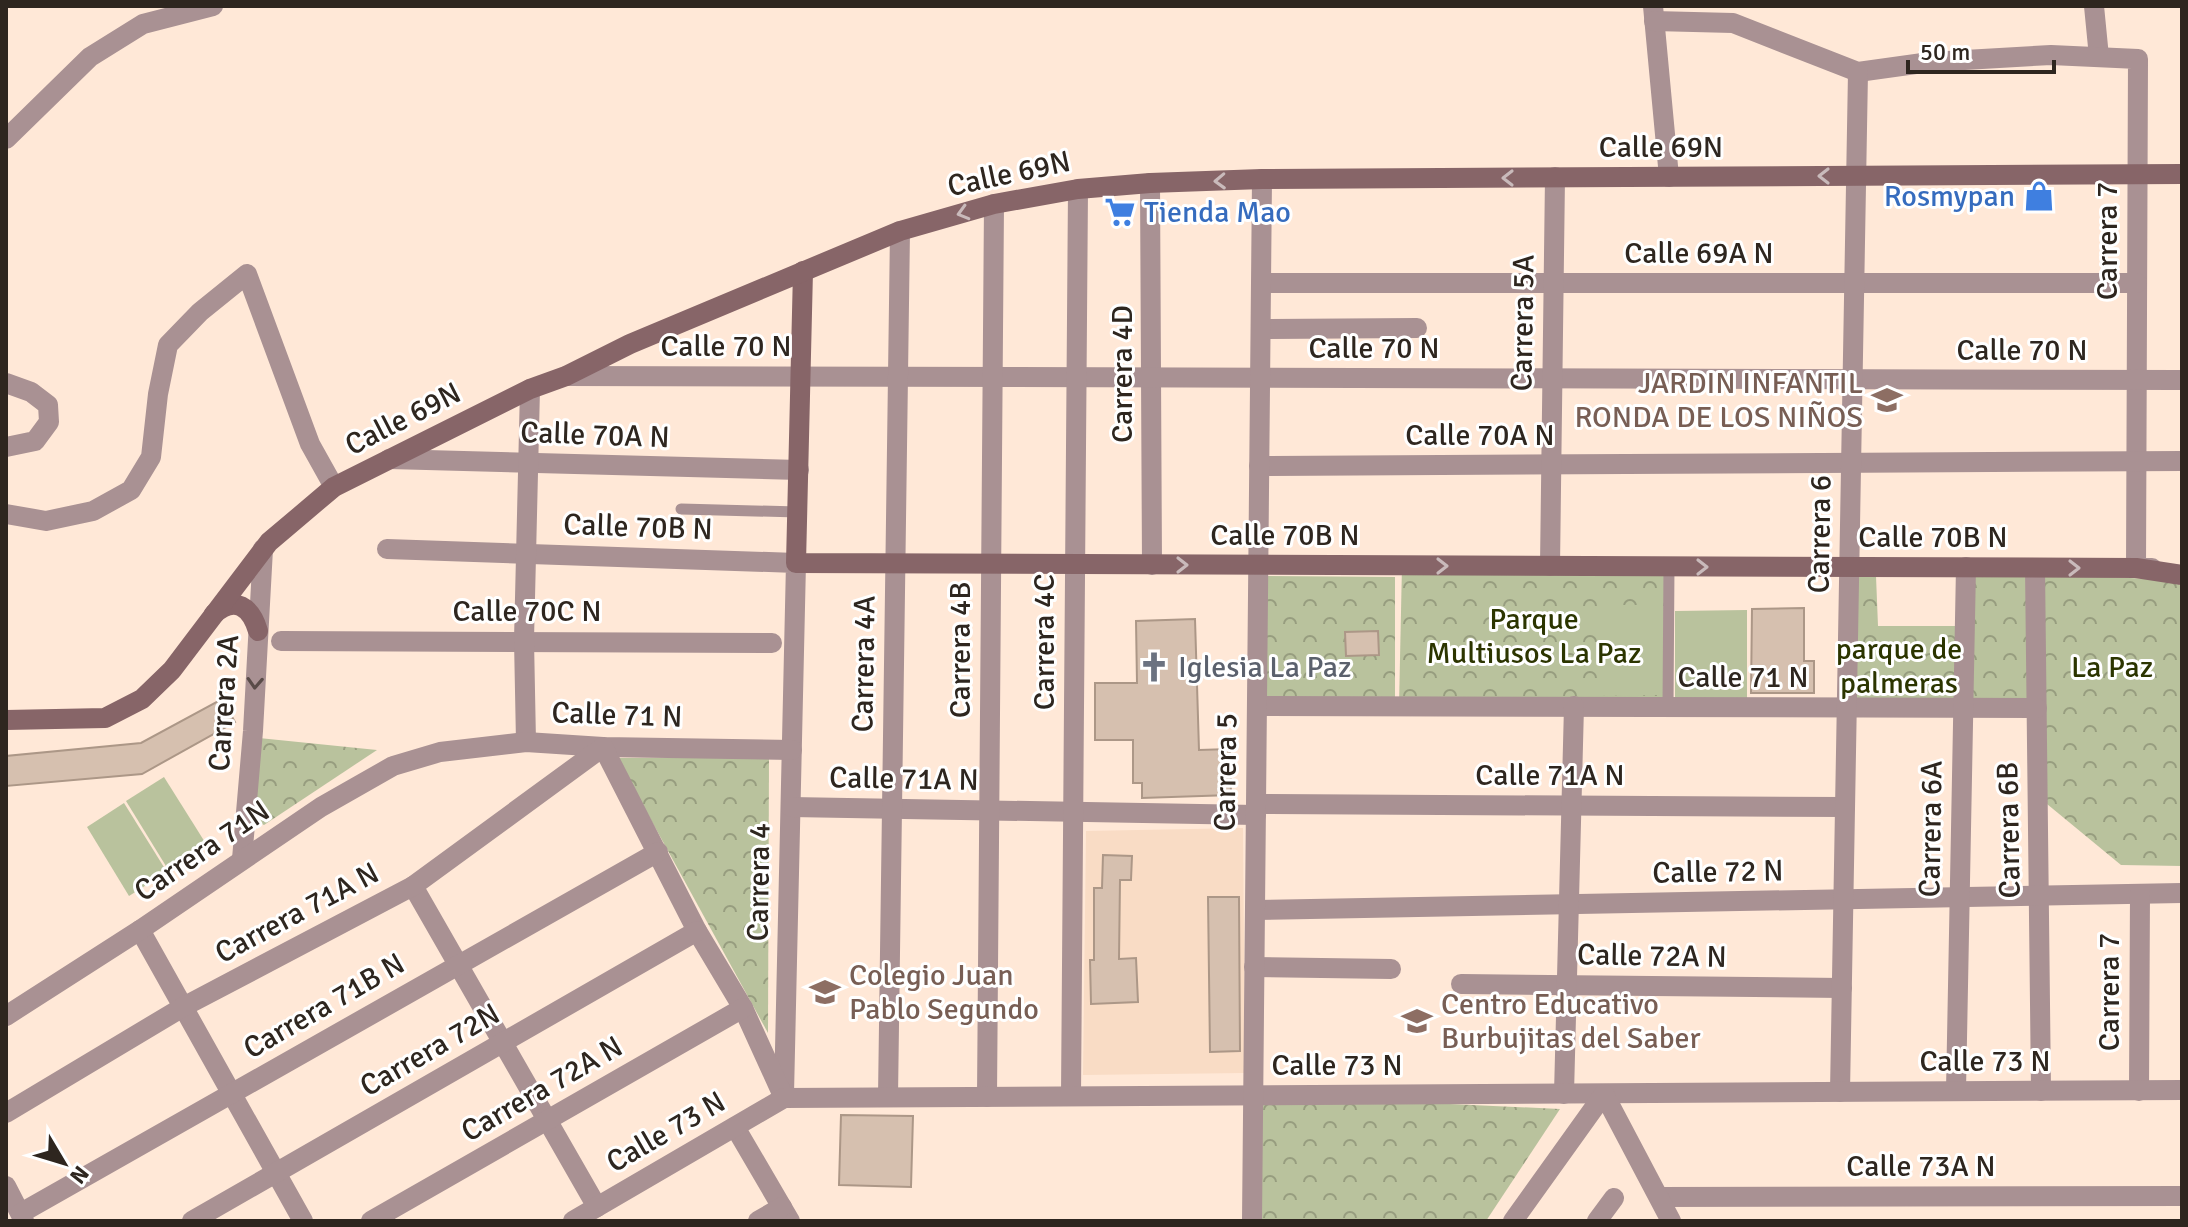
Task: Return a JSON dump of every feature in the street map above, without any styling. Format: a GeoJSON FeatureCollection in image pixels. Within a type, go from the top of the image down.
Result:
{"type":"FeatureCollection","features":[{"type":"Feature","properties":{"kind":"street"},"geometry":{"type":"LineString","coordinates":[[6,139],[90,57],[143,24],[213,6]]}},
{"type":"Feature","properties":{"kind":"street"},"geometry":{"type":"LineString","coordinates":[[1669,177],[1653,14],[1733,23],[1858,72],[1945,61],[2051,55],[2099,57],[2094,6]]}},
{"type":"Feature","properties":{"kind":"street","name":"Carrera 7"},"geometry":{"type":"LineString","coordinates":[[2099,57],[2138,59],[2136,568]]}},
{"type":"Feature","properties":{"kind":"street","name":"Carrera 6"},"geometry":{"type":"LineString","coordinates":[[1840,1092],[1858,72]]}},
{"type":"Feature","properties":{"kind":"street","name":"Calle 69N"},"geometry":{"type":"LineString","coordinates":[[6,720],[105,718],[142,699],[172,670],[263,549],[334,487],[530,389],[566,376],[630,344],[900,231],[994,204],[1078,189],[1262,179],[2182,174]]}},
{"type":"Feature","properties":{"kind":"street","name":"Carrera 5A"},"geometry":{"type":"LineString","coordinates":[[1550,566],[1555,177]]}},
{"type":"Feature","properties":{"kind":"street","name":"Carrera 5"},"geometry":{"type":"LineString","coordinates":[[1252,1221],[1262,179]]}},
{"type":"Feature","properties":{"kind":"street","name":"Carrera 4D"},"geometry":{"type":"LineString","coordinates":[[1150,183],[1152,565]]}},
{"type":"Feature","properties":{"kind":"street","name":"Carrera 4C"},"geometry":{"type":"LineString","coordinates":[[1071,1096],[1078,189]]}},
{"type":"Feature","properties":{"kind":"street","name":"Carrera 4B"},"geometry":{"type":"LineString","coordinates":[[987,1097],[994,204]]}},
{"type":"Feature","properties":{"kind":"street","name":"Carrera 4A"},"geometry":{"type":"LineString","coordinates":[[888,1097],[900,231]]}},
{"type":"Feature","properties":{"kind":"street","name":"Carrera 4"},"geometry":{"type":"LineString","coordinates":[[784,1098],[803,271]]}},
{"type":"Feature","properties":{"kind":"street"},"geometry":{"type":"LineString","coordinates":[[6,514],[46,521],[93,511],[131,490],[151,457],[158,394],[168,345],[200,312],[247,274],[310,444],[334,487]]}},
{"type":"Feature","properties":{"kind":"street","name":"Calle 69A N"},"geometry":{"type":"LineString","coordinates":[[1261,283],[2137,283]]}},
{"type":"Feature","properties":{"kind":"street"},"geometry":{"type":"LineString","coordinates":[[1261,329],[1417,328]]}},
{"type":"Feature","properties":{"kind":"street","name":"Calle 70 N"},"geometry":{"type":"LineString","coordinates":[[566,376],[2182,380]]}},
{"type":"Feature","properties":{"kind":"street"},"geometry":{"type":"LineString","coordinates":[[6,383],[31,392],[48,405],[49,422],[35,441],[6,447]]}},
{"type":"Feature","properties":{"kind":"street"},"geometry":{"type":"LineString","coordinates":[[526,742],[524,640],[530,389]]}},
{"type":"Feature","properties":{"kind":"street","name":"Calle 70A N"},"geometry":{"type":"LineString","coordinates":[[389,459],[799,470]]}},
{"type":"Feature","properties":{"kind":"street","name":"Calle 70A N"},"geometry":{"type":"LineString","coordinates":[[1259,466],[2182,461]]}},
{"type":"Feature","properties":{"kind":"street","name":"Carrera 2A"},"geometry":{"type":"LineString","coordinates":[[242,859],[263,549]]}},
{"type":"Feature","properties":{"kind":"street","name":"Calle 70B N"},"geometry":{"type":"LineString","coordinates":[[387,549],[895,564],[2182,567]]}},
{"type":"Feature","properties":{"kind":"street","name":"Carrera 6A"},"geometry":{"type":"LineString","coordinates":[[1956,1091],[1966,567]]}},
{"type":"Feature","properties":{"kind":"street","name":"Carrera 6B"},"geometry":{"type":"LineString","coordinates":[[2035,568],[2041,1091]]}},
{"type":"Feature","properties":{"kind":"street"},"geometry":{"type":"LineString","coordinates":[[2136,568],[2182,575]]}},
{"type":"Feature","properties":{"kind":"street"},"geometry":{"type":"LineString","coordinates":[[211,617],[223,605],[240,605],[253,615],[258,631]]}},
{"type":"Feature","properties":{"kind":"street","name":"Calle 70C N"},"geometry":{"type":"LineString","coordinates":[[281,641],[772,643]]}},
{"type":"Feature","properties":{"kind":"street","name":"Calle 71 N"},"geometry":{"type":"LineString","coordinates":[[1257,706],[2037,708]]}},
{"type":"Feature","properties":{"kind":"street"},"geometry":{"type":"LineString","coordinates":[[1564,1094],[1574,706]]}},
{"type":"Feature","properties":{"kind":"street","name":"Calle 71 N"},"geometry":{"type":"LineString","coordinates":[[440,752],[526,742],[603,747],[792,750]]}},
{"type":"Feature","properties":{"kind":"street","name":"Carrera 4"},"geometry":{"type":"LineString","coordinates":[[603,747],[697,931],[743,1008],[784,1098]]}},
{"type":"Feature","properties":{"kind":"street","name":"Carrera 71A N"},"geometry":{"type":"LineString","coordinates":[[6,1113],[183,1007],[413,886],[603,747]]}},
{"type":"Feature","properties":{"kind":"street","name":"Carrera 71N"},"geometry":{"type":"LineString","coordinates":[[6,1016],[140,930],[321,807],[393,766],[440,752]]}},
{"type":"Feature","properties":{"kind":"street","name":"Calle 71A N"},"geometry":{"type":"LineString","coordinates":[[791,807],[1073,812],[1572,806],[1845,807]]}},
{"type":"Feature","properties":{"kind":"street","name":"Carrera 71B N"},"geometry":{"type":"LineString","coordinates":[[22,1217],[231,1094],[658,852]]}},
{"type":"Feature","properties":{"kind":"street"},"geometry":{"type":"LineString","coordinates":[[413,886],[547,1120],[583,1217]]}},
{"type":"Feature","properties":{"kind":"street","name":"Calle 72 N"},"geometry":{"type":"LineString","coordinates":[[1255,910],[2182,893]]}},
{"type":"Feature","properties":{"kind":"street","name":"Carrera 7"},"geometry":{"type":"LineString","coordinates":[[2139,1091],[2140,894]]}},
{"type":"Feature","properties":{"kind":"street"},"geometry":{"type":"LineString","coordinates":[[140,930],[303,1221]]}},
{"type":"Feature","properties":{"kind":"street","name":"Carrera 72N"},"geometry":{"type":"LineString","coordinates":[[192,1221],[697,931]]}},
{"type":"Feature","properties":{"kind":"street"},"geometry":{"type":"LineString","coordinates":[[1254,967],[1391,969]]}},
{"type":"Feature","properties":{"kind":"street","name":"Calle 72A N"},"geometry":{"type":"LineString","coordinates":[[1461,984],[1842,988]]}},
{"type":"Feature","properties":{"kind":"street","name":"Carrera 72A N"},"geometry":{"type":"LineString","coordinates":[[371,1221],[743,1008]]}},
{"type":"Feature","properties":{"kind":"street","name":"Calle 73 N"},"geometry":{"type":"LineString","coordinates":[[583,1217],[784,1098],[2182,1090]]}},
{"type":"Feature","properties":{"kind":"street"},"geometry":{"type":"LineString","coordinates":[[1513,1221],[1604,1094],[1671,1221]]}},
{"type":"Feature","properties":{"kind":"street"},"geometry":{"type":"LineString","coordinates":[[735,1127],[786,1214],[758,1221]]}},
{"type":"Feature","properties":{"kind":"street"},"geometry":{"type":"LineString","coordinates":[[6,1186],[22,1217]]}},
{"type":"Feature","properties":{"kind":"street","name":"Calle 73A N"},"geometry":{"type":"LineString","coordinates":[[1659,1197],[2182,1196]]}},
{"type":"Feature","properties":{"kind":"street"},"geometry":{"type":"LineString","coordinates":[[1597,1221],[1614,1198]]}},
{"type":"Feature","properties":{"kind":"lane"},"geometry":{"type":"LineString","coordinates":[[681,509],[798,512]]}},
{"type":"Feature","properties":{"kind":"lane"},"geometry":{"type":"LineString","coordinates":[[1668,706],[1669,566]]}},
{"type":"Feature","properties":{"kind":"shaded area"},"geometry":{"type":"Polygon","coordinates":[[[1243,828],[1245,1073],[1083,1075],[1086,831],[1243,828]]]}},
{"type":"Feature","properties":{"kind":"green space","name":"Parque Multiusos La Paz"},"geometry":{"type":"Polygon","coordinates":[[[1402,565],[1669,566],[1668,706],[1399,706],[1402,565]]]}},
{"type":"Feature","properties":{"kind":"green space","name":"parque de palmeras"},"geometry":{"type":"Polygon","coordinates":[[[1966,567],[2035,568],[2031,702],[1853,707],[1850,577],[1876,576],[1878,626],[1964,626],[1966,567]]]}},
{"type":"Feature","properties":{"kind":"green space","name":"La Paz"},"geometry":{"type":"Polygon","coordinates":[[[2041,574],[2174,580],[2182,587],[2182,866],[2121,865],[2047,804],[2041,574]]]}},
{"type":"Feature","properties":{"kind":"green space"},"geometry":{"type":"Polygon","coordinates":[[[1264,576],[1395,577],[1395,700],[1262,697],[1264,576]]]}},
{"type":"Feature","properties":{"kind":"green space"},"geometry":{"type":"Polygon","coordinates":[[[1598,605],[1662,605],[1662,695],[1598,696],[1598,605]]]}},
{"type":"Feature","properties":{"kind":"green space"},"geometry":{"type":"Polygon","coordinates":[[[1747,610],[1747,701],[1675,702],[1675,611],[1747,610]]]}},
{"type":"Feature","properties":{"kind":"green space"},"geometry":{"type":"Polygon","coordinates":[[[259,738],[377,750],[264,825],[254,820],[259,738]]]}},
{"type":"Feature","properties":{"kind":"green space"},"geometry":{"type":"Polygon","coordinates":[[[769,757],[768,1033],[617,758],[769,757]]]}},
{"type":"Feature","properties":{"kind":"green space"},"geometry":{"type":"Polygon","coordinates":[[[164,777],[208,847],[169,871],[126,801],[164,777]]]}},
{"type":"Feature","properties":{"kind":"green space"},"geometry":{"type":"Polygon","coordinates":[[[124,803],[167,872],[129,896],[87,827],[124,803]]]}},
{"type":"Feature","properties":{"kind":"green space"},"geometry":{"type":"Polygon","coordinates":[[[1253,1095],[1560,1109],[1486,1221],[1252,1221],[1253,1095]]]}},
{"type":"Feature","properties":{"kind":"building"},"geometry":{"type":"Polygon","coordinates":[[[1804,608],[1804,661],[1814,661],[1814,693],[1751,693],[1752,609],[1804,608]]]}},
{"type":"Feature","properties":{"kind":"building"},"geometry":{"type":"Polygon","coordinates":[[[1195,619],[1199,750],[1230,749],[1231,795],[1142,798],[1142,783],[1133,783],[1133,740],[1095,740],[1095,683],[1137,683],[1136,621],[1195,619]]]}},
{"type":"Feature","properties":{"kind":"building"},"geometry":{"type":"Polygon","coordinates":[[[1378,631],[1379,655],[1346,656],[1345,632],[1378,631]]]}},
{"type":"Feature","properties":{"kind":"building"},"geometry":{"type":"Polygon","coordinates":[[[222,699],[235,722],[142,774],[6,786],[6,756],[141,743],[222,699]]]}},
{"type":"Feature","properties":{"kind":"building"},"geometry":{"type":"Polygon","coordinates":[[[1103,855],[1132,856],[1131,880],[1120,880],[1119,959],[1136,958],[1138,1002],[1091,1004],[1094,888],[1102,888],[1103,855]]]}},
{"type":"Feature","properties":{"kind":"building"},"geometry":{"type":"Polygon","coordinates":[[[1208,897],[1239,897],[1240,1051],[1210,1052],[1208,897]]]}},
{"type":"Feature","properties":{"kind":"building"},"geometry":{"type":"Polygon","coordinates":[[[841,1115],[913,1116],[911,1187],[839,1185],[841,1115]]]}},
{"type":"Feature","properties":{"kind":"place","name":"Rosmypan"},"geometry":{"type":"Point","coordinates":[2039,196]}},
{"type":"Feature","properties":{"kind":"place","name":"Tienda Mao"},"geometry":{"type":"Point","coordinates":[1120,212]}},
{"type":"Feature","properties":{"kind":"place","name":"JARDIN INFANTIL RONDA DE LOS NIÑOS"},"geometry":{"type":"Point","coordinates":[1887,400]}},
{"type":"Feature","properties":{"kind":"place","name":"Iglesia La Paz"},"geometry":{"type":"Point","coordinates":[1154,667]}},
{"type":"Feature","properties":{"kind":"place","name":"Colegio Juan Pablo Segundo"},"geometry":{"type":"Point","coordinates":[825,992]}},
{"type":"Feature","properties":{"kind":"place","name":"Centro Educativo Burbujitas del Saber"},"geometry":{"type":"Point","coordinates":[1417,1021]}}]}
